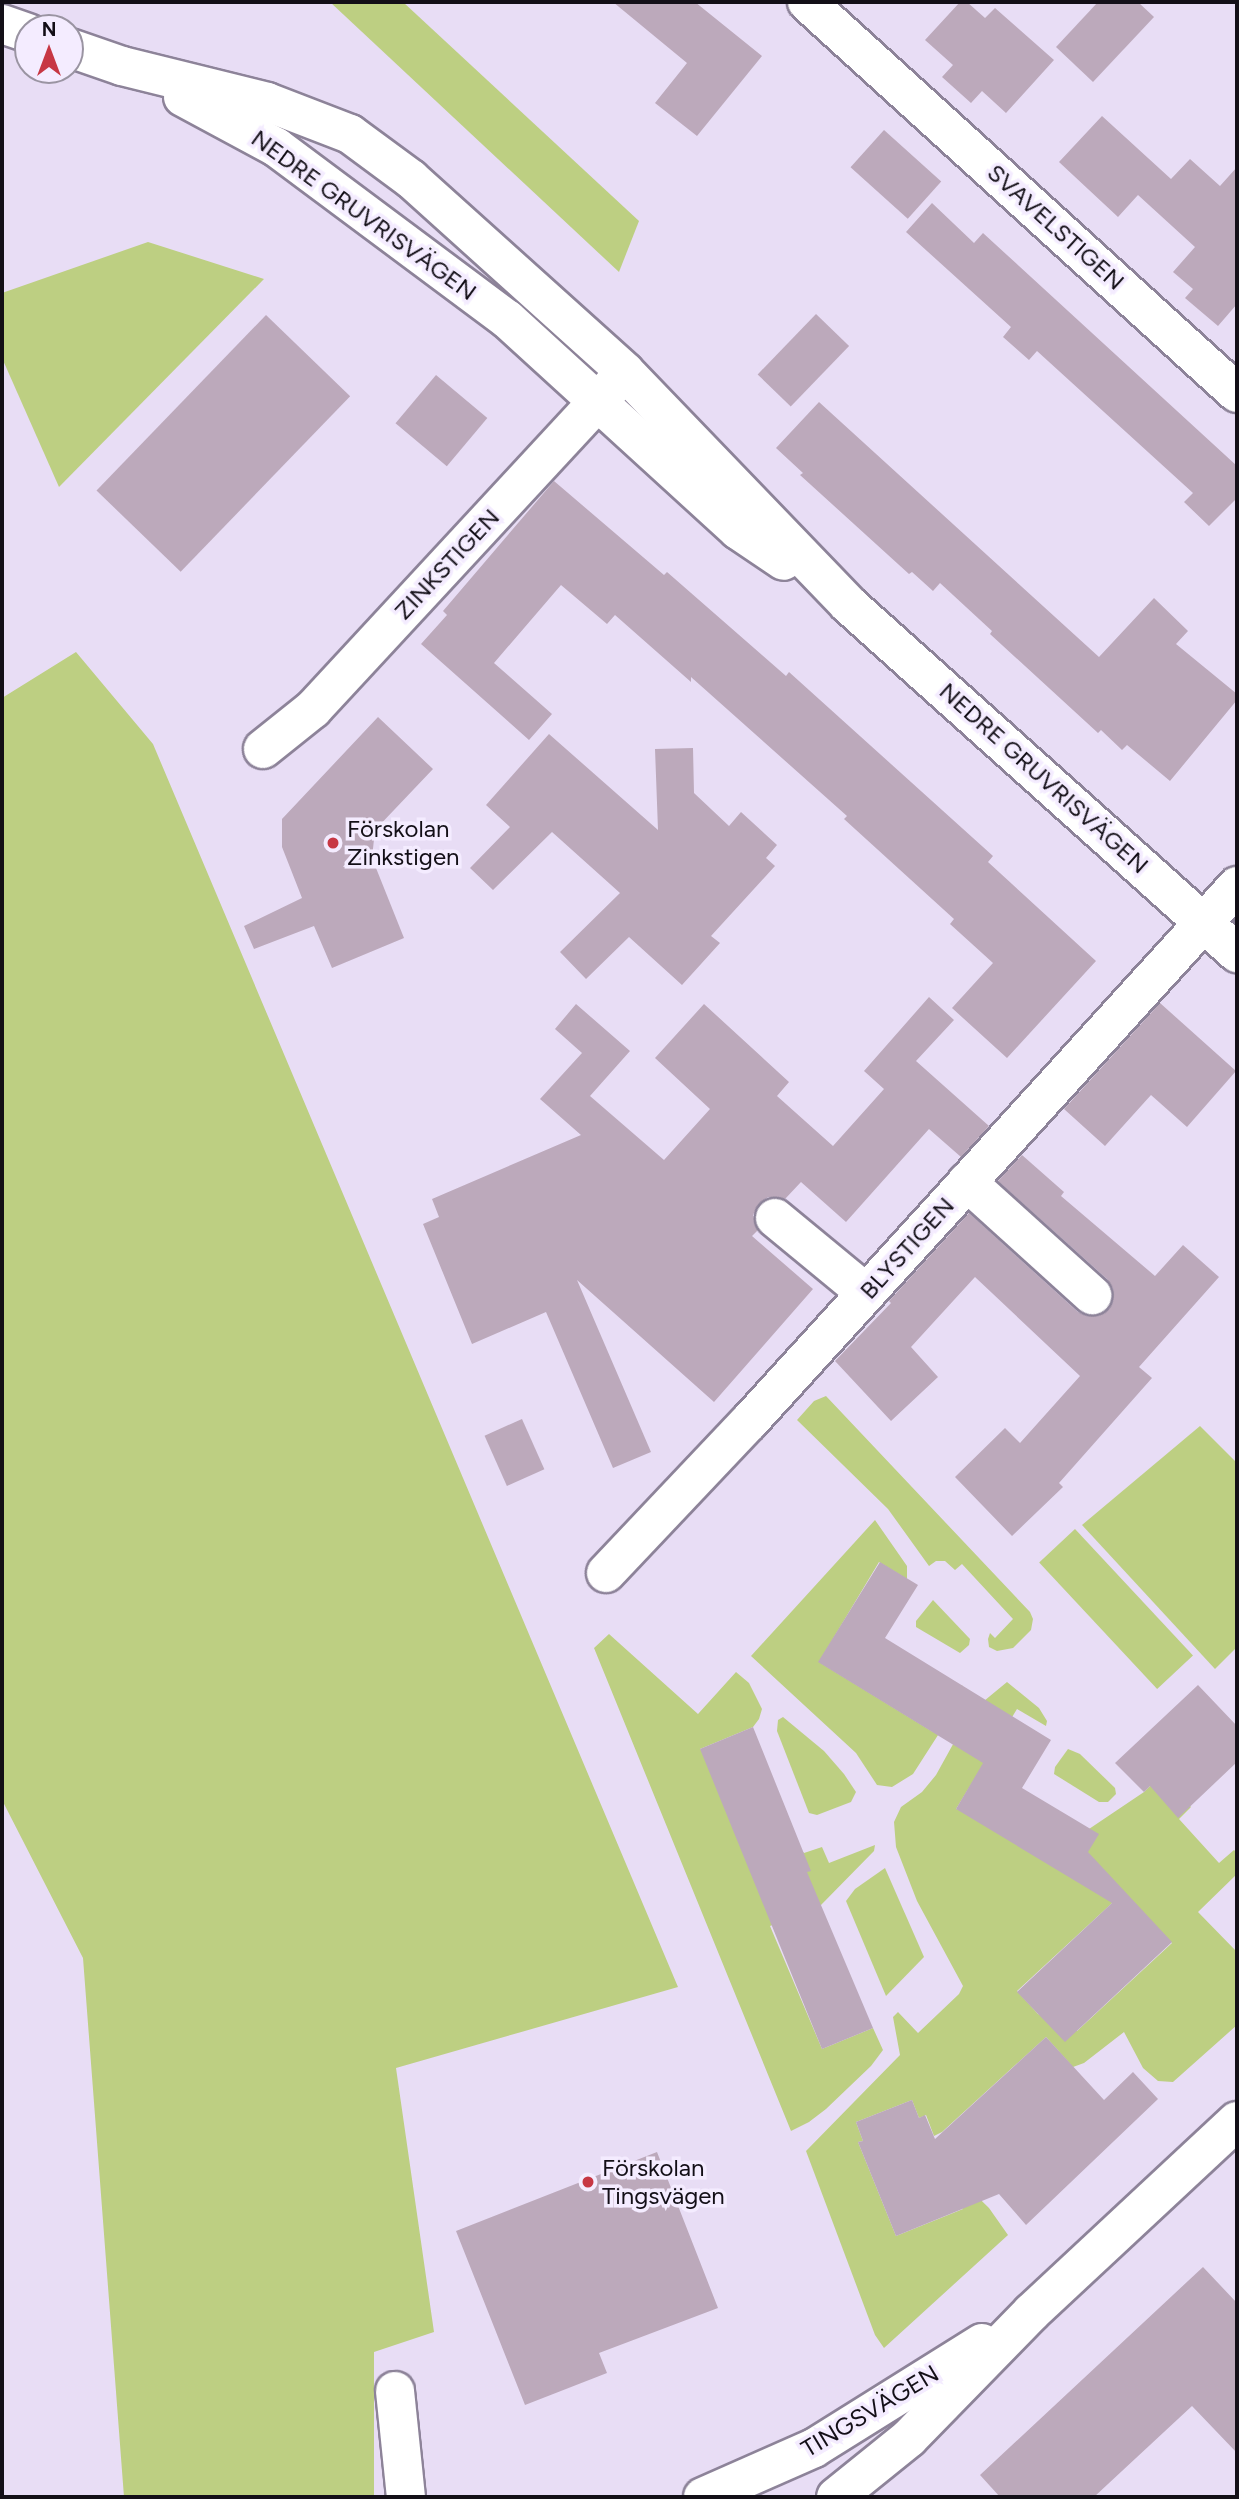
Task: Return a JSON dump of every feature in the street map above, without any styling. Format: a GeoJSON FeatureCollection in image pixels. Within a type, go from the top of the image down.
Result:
{"type":"FeatureCollection","features":[{"type":"Feature","properties":{"kind":"street","name":"SVAVELSTIGEN"},"geometry":{"type":"LineString","coordinates":[[807,2],[1237,393]]}},
{"type":"Feature","properties":{"kind":"street"},"geometry":{"type":"LineString","coordinates":[[84,53],[121,66]]}},
{"type":"Feature","properties":{"kind":"street","name":"NEDRE GRUVRISVÄGEN"},"geometry":{"type":"LineString","coordinates":[[121,66],[267,102],[350,134],[411,179],[625,372],[848,604],[1205,921],[1237,953]]}},
{"type":"Feature","properties":{"kind":"street","name":"NEDRE GRUVRISVÄGEN"},"geometry":{"type":"LineString","coordinates":[[121,66],[276,147],[507,319],[738,530],[848,604]]}},
{"type":"Feature","properties":{"kind":"street","name":"ZINKSTIGEN"},"geometry":{"type":"LineString","coordinates":[[262,749],[313,709],[625,372]]}},
{"type":"Feature","properties":{"kind":"street","name":"BLYSTIGEN"},"geometry":{"type":"LineString","coordinates":[[606,1573],[1237,886]]}},
{"type":"Feature","properties":{"kind":"street"},"geometry":{"type":"LineString","coordinates":[[967,1182],[1092,1296]]}},
{"type":"Feature","properties":{"kind":"street"},"geometry":{"type":"LineString","coordinates":[[775,1218],[866,1293]]}},
{"type":"Feature","properties":{"kind":"street","name":"TINGSVÄGEN"},"geometry":{"type":"LineString","coordinates":[[836,2497],[909,2438],[1032,2312],[1237,2121]]}},
{"type":"Feature","properties":{"kind":"street","name":"TINGSVÄGEN"},"geometry":{"type":"LineString","coordinates":[[703,2497],[814,2448],[1032,2312]]}},
{"type":"Feature","properties":{"kind":"street"},"geometry":{"type":"LineString","coordinates":[[395,2391],[406,2497]]}},
{"type":"Feature","properties":{"kind":"green space"},"geometry":{"type":"Polygon","coordinates":[[[330,2],[403,2],[639,221],[619,272],[330,2]]]}},
{"type":"Feature","properties":{"kind":"green space"},"geometry":{"type":"Polygon","coordinates":[[[148,242],[264,279],[59,487],[2,358],[2,293],[148,242]]]}},
{"type":"Feature","properties":{"kind":"green space"},"geometry":{"type":"Polygon","coordinates":[[[76,652],[153,744],[678,1987],[396,2068],[434,2332],[374,2352],[374,2497],[124,2497],[83,1958],[2,1800],[2,698],[76,652]]]}},
{"type":"Feature","properties":{"kind":"green space"},"geometry":{"type":"Polygon","coordinates":[[[826,1396],[1030,1612],[1033,1619],[1031,1630],[1013,1648],[997,1651],[989,1647],[990,1633],[995,1638],[1013,1619],[962,1564],[955,1570],[945,1561],[936,1561],[929,1566],[888,1509],[797,1420],[814,1401],[826,1396]]]}},
{"type":"Feature","properties":{"kind":"green space"},"geometry":{"type":"Polygon","coordinates":[[[1200,1426],[1237,1463],[1237,1647],[1215,1669],[1082,1525],[1200,1426]]]}},
{"type":"Feature","properties":{"kind":"green space"},"geometry":{"type":"Polygon","coordinates":[[[875,1520],[907,1566],[907,1579],[879,1562],[819,1662],[933,1732],[962,1685],[965,1693],[913,1774],[892,1787],[877,1785],[856,1753],[751,1656],[875,1520]]]}},
{"type":"Feature","properties":{"kind":"green space"},"geometry":{"type":"Polygon","coordinates":[[[1075,1529],[1193,1656],[1157,1689],[1039,1562],[1075,1529]]]}},
{"type":"Feature","properties":{"kind":"green space"},"geometry":{"type":"Polygon","coordinates":[[[933,1600],[970,1639],[969,1645],[960,1653],[916,1627],[916,1621],[933,1600]]]}},
{"type":"Feature","properties":{"kind":"green space"},"geometry":{"type":"Polygon","coordinates":[[[609,1634],[698,1714],[736,1672],[749,1683],[762,1709],[759,1719],[753,1727],[700,1749],[804,1853],[822,1847],[829,1863],[875,1845],[874,1851],[821,1905],[770,1926],[822,2049],[873,2028],[883,2050],[871,2066],[826,2109],[791,2131],[594,1648],[609,1634]]]}},
{"type":"Feature","properties":{"kind":"green space"},"geometry":{"type":"Polygon","coordinates":[[[1007,1682],[1039,1708],[1047,1721],[1046,1726],[1017,1709],[956,1809],[1089,1829],[1144,1792],[1162,1774],[1191,1807],[1179,1819],[1219,1863],[1234,1850],[1237,1853],[1237,1874],[1198,1912],[1237,1952],[1237,2025],[1173,2082],[1158,2081],[1143,2068],[1124,2032],[1084,2063],[1073,2067],[1046,2037],[942,2132],[934,2136],[926,2115],[919,2118],[912,2100],[856,2122],[863,2141],[858,2142],[896,2236],[963,2209],[946,2166],[989,2208],[1008,2235],[884,2348],[875,2335],[806,2151],[900,2055],[893,2017],[898,2012],[918,2033],[959,1994],[963,1986],[917,1901],[896,1847],[894,1822],[901,1807],[922,1792],[936,1775],[957,1737],[984,1701],[1007,1682]],[[1124,1892],[1017,1991],[1038,2014],[1077,2031],[1172,1943],[1124,1892]]]}},
{"type":"Feature","properties":{"kind":"green space"},"geometry":{"type":"Polygon","coordinates":[[[783,1717],[824,1751],[844,1774],[856,1792],[851,1802],[817,1815],[809,1813],[777,1731],[778,1720],[783,1717]]]}},
{"type":"Feature","properties":{"kind":"green space"},"geometry":{"type":"Polygon","coordinates":[[[1068,1749],[1080,1754],[1115,1788],[1116,1794],[1108,1802],[1099,1802],[1054,1774],[1055,1767],[1068,1749]]]}},
{"type":"Feature","properties":{"kind":"green space"},"geometry":{"type":"Polygon","coordinates":[[[885,1868],[924,1957],[886,1996],[846,1901],[855,1889],[885,1868]]]}},
{"type":"Feature","properties":{"kind":"building"},"geometry":{"type":"Polygon","coordinates":[[[613,2],[695,2],[762,56],[697,136],[655,103],[687,63],[613,2]]]}},
{"type":"Feature","properties":{"kind":"building"},"geometry":{"type":"Polygon","coordinates":[[[960,2],[967,2],[985,18],[995,8],[1054,60],[1006,113],[982,91],[971,103],[942,77],[953,65],[925,40],[960,2]]]}},
{"type":"Feature","properties":{"kind":"building"},"geometry":{"type":"Polygon","coordinates":[[[1098,2],[1138,2],[1154,17],[1093,82],[1056,47],[1098,2]]]}},
{"type":"Feature","properties":{"kind":"building"},"geometry":{"type":"Polygon","coordinates":[[[1102,116],[1171,179],[1190,159],[1220,186],[1237,167],[1237,304],[1218,326],[1185,298],[1193,289],[1173,272],[1195,247],[1138,195],[1118,217],[1059,162],[1102,116]]]}},
{"type":"Feature","properties":{"kind":"building"},"geometry":{"type":"Polygon","coordinates":[[[884,130],[941,182],[908,219],[851,167],[884,130]]]}},
{"type":"Feature","properties":{"kind":"building"},"geometry":{"type":"Polygon","coordinates":[[[932,203],[974,243],[983,233],[1237,466],[1237,498],[1209,526],[1184,502],[1193,493],[1037,351],[1029,360],[1003,337],[1011,327],[906,232],[932,203]]]}},
{"type":"Feature","properties":{"kind":"building"},"geometry":{"type":"Polygon","coordinates":[[[816,314],[849,346],[791,406],[758,374],[816,314]]]}},
{"type":"Feature","properties":{"kind":"building"},"geometry":{"type":"Polygon","coordinates":[[[266,315],[350,396],[181,572],[97,491],[266,315]]]}},
{"type":"Feature","properties":{"kind":"building"},"geometry":{"type":"Polygon","coordinates":[[[436,375],[487,418],[447,466],[396,423],[436,375]]]}},
{"type":"Feature","properties":{"kind":"building"},"geometry":{"type":"Polygon","coordinates":[[[819,402],[1099,657],[1154,598],[1188,631],[1176,644],[1237,694],[1237,700],[1170,781],[1127,745],[1122,750],[1101,730],[1098,733],[990,634],[992,631],[940,583],[933,591],[912,572],[909,574],[800,475],[803,473],[776,448],[819,402]]]}},
{"type":"Feature","properties":{"kind":"building"},"geometry":{"type":"Polygon","coordinates":[[[554,481],[664,575],[667,572],[786,676],[789,672],[993,856],[988,862],[1096,961],[1007,1058],[952,1008],[993,963],[950,924],[954,919],[844,819],[847,816],[691,677],[691,682],[615,615],[607,624],[561,585],[494,663],[552,714],[529,740],[421,644],[447,615],[443,611],[554,481]]]}},
{"type":"Feature","properties":{"kind":"building","name":"Förskolan Zinkstigen"},"geometry":{"type":"Polygon","coordinates":[[[378,717],[433,769],[375,830],[372,858],[404,938],[332,968],[314,926],[254,949],[244,926],[302,898],[282,847],[282,819],[378,717]]]}},
{"type":"Feature","properties":{"kind":"building"},"geometry":{"type":"Polygon","coordinates":[[[549,734],[658,830],[655,749],[693,748],[694,793],[729,826],[741,812],[777,845],[766,858],[775,866],[711,936],[720,943],[682,985],[629,937],[586,979],[560,952],[620,893],[552,832],[493,890],[470,868],[510,827],[486,805],[549,734]]]}},
{"type":"Feature","properties":{"kind":"building"},"geometry":{"type":"Polygon","coordinates":[[[929,997],[954,1020],[916,1061],[989,1126],[961,1157],[929,1129],[846,1222],[801,1182],[785,1199],[768,1197],[759,1204],[753,1215],[758,1230],[752,1236],[813,1289],[714,1402],[577,1280],[651,1452],[613,1468],[546,1312],[472,1344],[423,1224],[439,1217],[432,1199],[581,1135],[540,1099],[582,1053],[555,1029],[576,1004],[630,1051],[590,1096],[664,1160],[710,1109],[655,1058],[704,1004],[789,1082],[777,1096],[833,1146],[884,1089],[864,1071],[929,997]]]}},
{"type":"Feature","properties":{"kind":"building"},"geometry":{"type":"Polygon","coordinates":[[[1160,1003],[1236,1071],[1187,1127],[1151,1095],[1105,1146],[1064,1109],[1160,1003]]]}},
{"type":"Feature","properties":{"kind":"building"},"geometry":{"type":"Polygon","coordinates":[[[1022,1155],[1064,1192],[1061,1196],[1155,1276],[1183,1245],[1219,1277],[1139,1367],[1152,1378],[1059,1483],[1063,1487],[1012,1536],[955,1477],[1005,1428],[1020,1443],[1080,1376],[975,1277],[911,1347],[938,1377],[891,1421],[835,1361],[891,1303],[889,1301],[969,1213],[1078,1312],[1087,1316],[1098,1316],[1109,1309],[1113,1300],[1113,1289],[1107,1279],[998,1181],[1022,1155]]]}},
{"type":"Feature","properties":{"kind":"building"},"geometry":{"type":"Polygon","coordinates":[[[522,1419],[544,1469],[507,1486],[485,1436],[522,1419]]]}},
{"type":"Feature","properties":{"kind":"building"},"geometry":{"type":"Polygon","coordinates":[[[880,1562],[918,1585],[885,1638],[1051,1740],[1022,1788],[1099,1834],[1088,1852],[1172,1942],[1065,2042],[1017,1992],[1112,1903],[956,1809],[983,1763],[818,1662],[880,1562]]]}},
{"type":"Feature","properties":{"kind":"building"},"geometry":{"type":"Polygon","coordinates":[[[1198,1685],[1237,1726],[1237,1762],[1178,1818],[1150,1786],[1144,1792],[1115,1763],[1198,1685]]]}},
{"type":"Feature","properties":{"kind":"building"},"geometry":{"type":"Polygon","coordinates":[[[753,1727],[811,1871],[807,1872],[873,2028],[822,2049],[700,1749],[753,1727]]]}},
{"type":"Feature","properties":{"kind":"building"},"geometry":{"type":"Polygon","coordinates":[[[1046,2037],[1104,2100],[1133,2072],[1158,2099],[1026,2225],[999,2194],[896,2236],[858,2142],[863,2141],[856,2122],[912,2100],[919,2118],[925,2115],[935,2139],[1046,2037]]]}},
{"type":"Feature","properties":{"kind":"building"},"geometry":{"type":"Polygon","coordinates":[[[657,2152],[718,2308],[599,2353],[607,2373],[525,2405],[456,2231],[657,2152]]]}},
{"type":"Feature","properties":{"kind":"building"},"geometry":{"type":"Polygon","coordinates":[[[1203,2267],[1237,2303],[1237,2453],[1192,2406],[1094,2497],[1000,2497],[980,2475],[1203,2267]]]}},
{"type":"Feature","properties":{"kind":"place","name":"Förskolan Zinkstigen"},"geometry":{"type":"Point","coordinates":[333,843]}},
{"type":"Feature","properties":{"kind":"place","name":"Förskolan Tingsvägen"},"geometry":{"type":"Point","coordinates":[588,2182]}}]}
